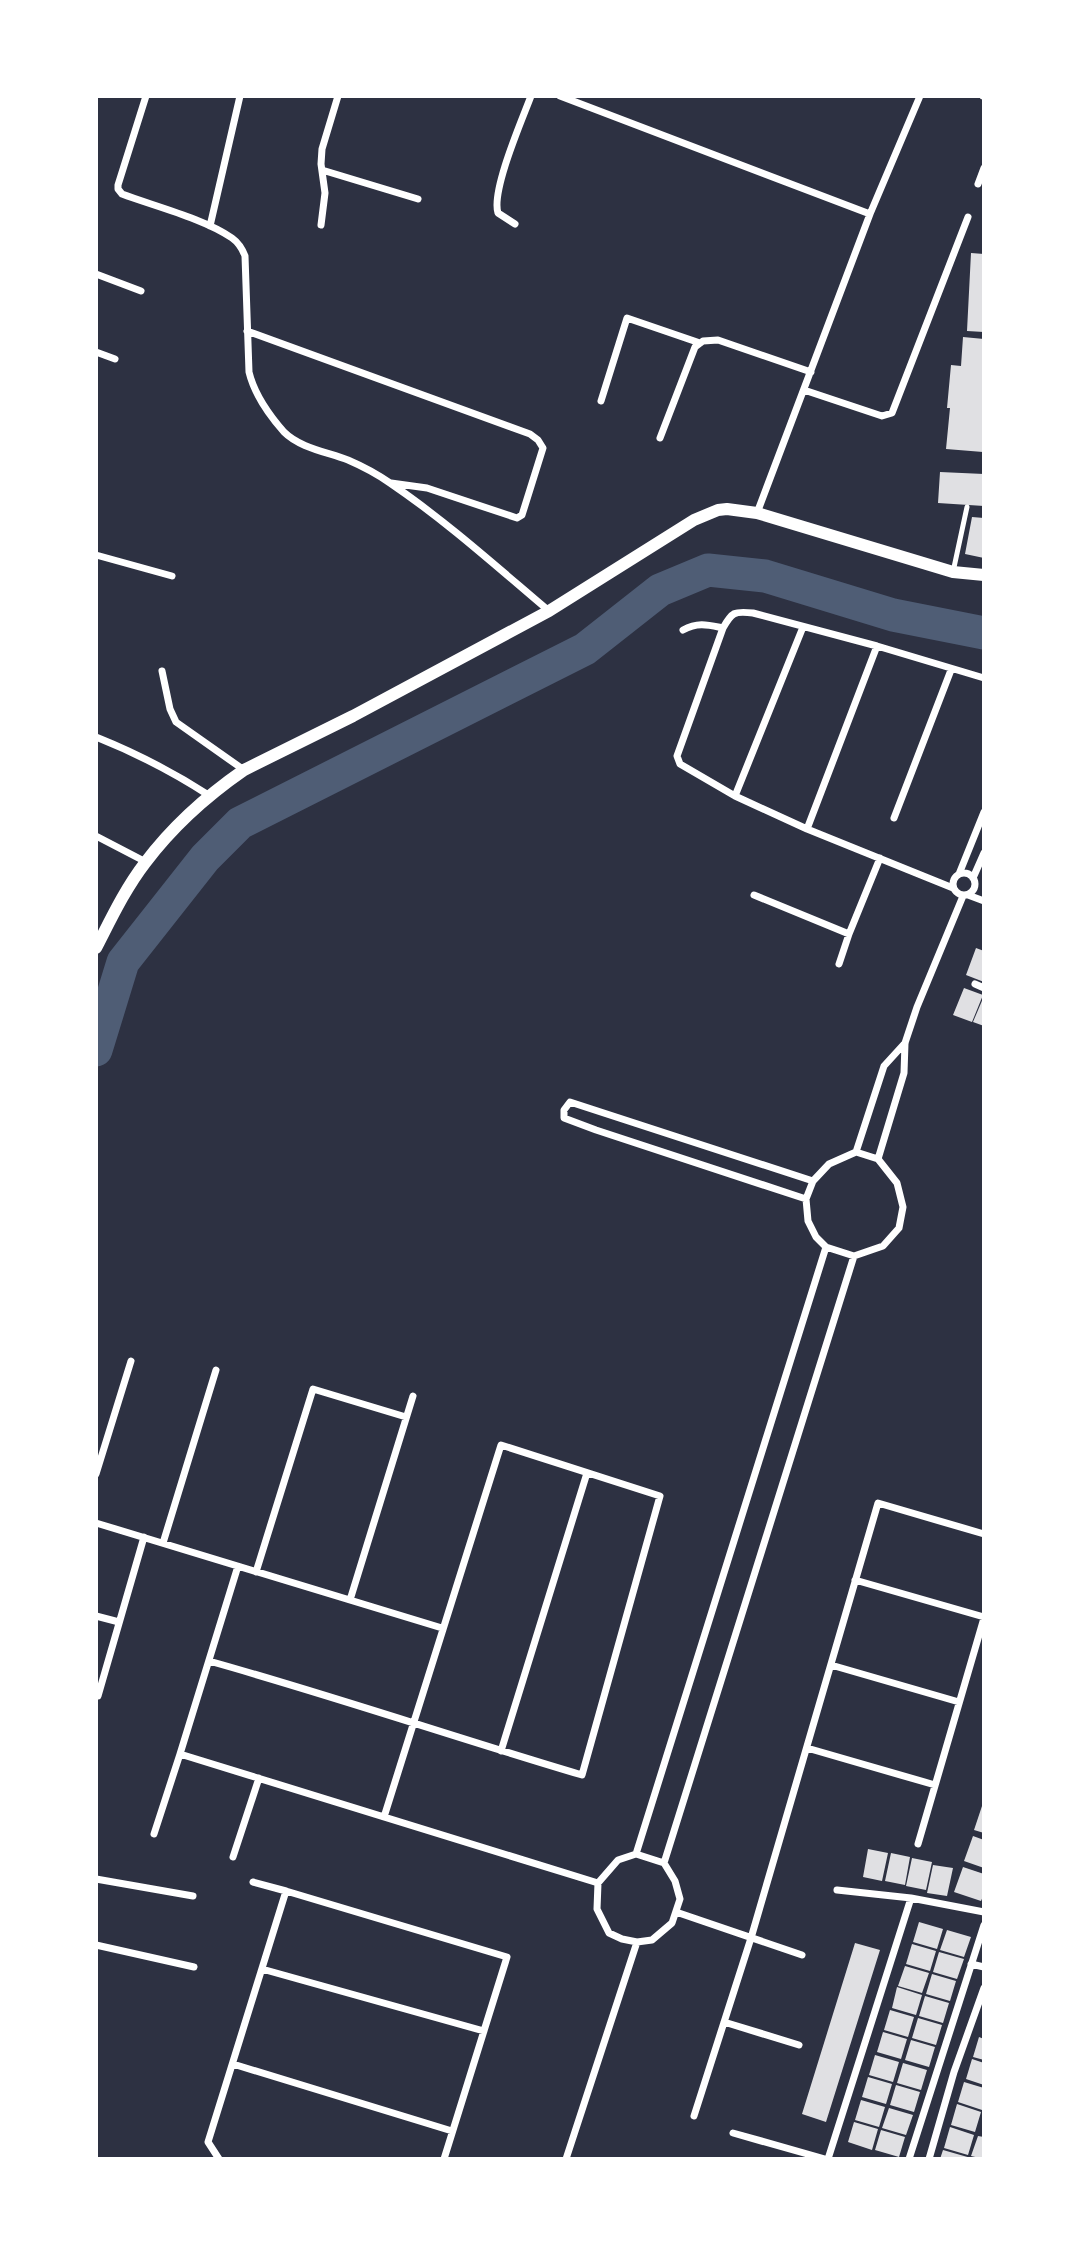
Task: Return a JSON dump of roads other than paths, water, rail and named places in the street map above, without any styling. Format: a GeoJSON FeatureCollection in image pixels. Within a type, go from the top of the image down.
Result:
{"type":"FeatureCollection","features":[{"type":"Feature","properties":{"kind":"street"},"geometry":{"type":"LineString","coordinates":[[146,96],[118,189],[122,194],[210,226],[241,246],[245,256],[247,359],[251,382],[269,412],[285,432],[301,443],[353,463],[390,483],[479,551],[549,611]]}},
{"type":"Feature","properties":{"kind":"street"},"geometry":{"type":"LineString","coordinates":[[210,226],[240,96]]}},
{"type":"Feature","properties":{"kind":"street"},"geometry":{"type":"LineString","coordinates":[[321,225],[325,193],[322,170],[324,142],[338,96]]}},
{"type":"Feature","properties":{"kind":"street"},"geometry":{"type":"LineString","coordinates":[[516,224],[498,213],[496,203],[511,148],[531,96]]}},
{"type":"Feature","properties":{"kind":"street"},"geometry":{"type":"LineString","coordinates":[[560,96],[870,214]]}},
{"type":"Feature","properties":{"kind":"street"},"geometry":{"type":"LineString","coordinates":[[757,513],[870,214],[920,96]]}},
{"type":"Feature","properties":{"kind":"street"},"geometry":{"type":"LineString","coordinates":[[978,184],[984,168]]}},
{"type":"Feature","properties":{"kind":"street"},"geometry":{"type":"LineString","coordinates":[[322,170],[418,199]]}},
{"type":"Feature","properties":{"kind":"street"},"geometry":{"type":"LineString","coordinates":[[804,390],[882,416],[892,413],[968,217]]}},
{"type":"Feature","properties":{"kind":"street"},"geometry":{"type":"LineString","coordinates":[[96,274],[141,291]]}},
{"type":"Feature","properties":{"kind":"street"},"geometry":{"type":"LineString","coordinates":[[601,401],[627,318],[700,343]]}},
{"type":"Feature","properties":{"kind":"street"},"geometry":{"type":"LineString","coordinates":[[247,331],[530,434],[543,448],[522,515],[517,518],[427,488],[390,483]]}},
{"type":"Feature","properties":{"kind":"street"},"geometry":{"type":"LineString","coordinates":[[660,438],[695,347],[700,343],[718,340],[811,372]]}},
{"type":"Feature","properties":{"kind":"street"},"geometry":{"type":"LineString","coordinates":[[96,352],[115,359]]}},
{"type":"Feature","properties":{"kind":"street"},"geometry":{"type":"LineString","coordinates":[[96,948],[118,905],[146,862],[209,796],[244,770],[353,716],[549,611],[694,520],[727,509],[757,513],[953,572],[984,575]]}},
{"type":"Feature","properties":{"kind":"street"},"geometry":{"type":"LineString","coordinates":[[96,555],[172,576]]}},
{"type":"Feature","properties":{"kind":"street"},"geometry":{"type":"LineString","coordinates":[[984,678],[877,646],[739,611],[730,615],[723,628],[677,759],[680,764],[735,796],[807,829],[984,901]]}},
{"type":"Feature","properties":{"kind":"street"},"geometry":{"type":"LineString","coordinates":[[683,630],[694,624],[723,628]]}},
{"type":"Feature","properties":{"kind":"street"},"geometry":{"type":"LineString","coordinates":[[735,796],[803,627]]}},
{"type":"Feature","properties":{"kind":"street"},"geometry":{"type":"LineString","coordinates":[[807,829],[877,646]]}},
{"type":"Feature","properties":{"kind":"street"},"geometry":{"type":"LineString","coordinates":[[894,818],[951,670]]}},
{"type":"Feature","properties":{"kind":"street"},"geometry":{"type":"LineString","coordinates":[[162,671],[170,709],[176,722],[244,770]]}},
{"type":"Feature","properties":{"kind":"street"},"geometry":{"type":"LineString","coordinates":[[96,737],[185,779],[209,796]]}},
{"type":"Feature","properties":{"kind":"street"},"geometry":{"type":"LineString","coordinates":[[953,888],[953,880],[959,874],[984,812]]}},
{"type":"Feature","properties":{"kind":"street"},"geometry":{"type":"LineString","coordinates":[[96,836],[146,862]]}},
{"type":"Feature","properties":{"kind":"street"},"geometry":{"type":"LineString","coordinates":[[878,1159],[904,1073],[905,1043],[917,1007],[965,895],[974,889],[974,879],[984,853]]}},
{"type":"Feature","properties":{"kind":"street"},"geometry":{"type":"LineString","coordinates":[[839,964],[880,858]]}},
{"type":"Feature","properties":{"kind":"street"},"geometry":{"type":"LineString","coordinates":[[959,874],[967,874],[984,883]]}},
{"type":"Feature","properties":{"kind":"street"},"geometry":{"type":"LineString","coordinates":[[754,895],[849,934]]}},
{"type":"Feature","properties":{"kind":"street"},"geometry":{"type":"LineString","coordinates":[[975,984],[984,988]]}},
{"type":"Feature","properties":{"kind":"street"},"geometry":{"type":"LineString","coordinates":[[856,1153],[884,1066],[905,1043]]}},
{"type":"Feature","properties":{"kind":"street"},"geometry":{"type":"LineString","coordinates":[[806,1199],[596,1130],[564,1118],[564,1110],[570,1102],[813,1181]]}},
{"type":"Feature","properties":{"kind":"street"},"geometry":{"type":"LineString","coordinates":[[856,1153],[878,1159],[897,1183],[903,1207],[899,1228],[883,1246],[855,1256],[826,1247],[816,1237],[808,1221],[806,1199],[813,1181],[829,1164],[856,1153]]}},
{"type":"Feature","properties":{"kind":"street"},"geometry":{"type":"LineString","coordinates":[[636,1854],[826,1247]]}},
{"type":"Feature","properties":{"kind":"street"},"geometry":{"type":"LineString","coordinates":[[664,1863],[855,1256]]}},
{"type":"Feature","properties":{"kind":"street"},"geometry":{"type":"LineString","coordinates":[[96,1474],[131,1361]]}},
{"type":"Feature","properties":{"kind":"street"},"geometry":{"type":"LineString","coordinates":[[163,1543],[216,1370]]}},
{"type":"Feature","properties":{"kind":"street"},"geometry":{"type":"LineString","coordinates":[[256,1572],[313,1389],[406,1417]]}},
{"type":"Feature","properties":{"kind":"street"},"geometry":{"type":"LineString","coordinates":[[350,1600],[413,1396]]}},
{"type":"Feature","properties":{"kind":"street"},"geometry":{"type":"LineString","coordinates":[[209,1661],[313,1690],[413,1722],[501,1751],[582,1775],[660,1496],[501,1446],[442,1628],[413,1722],[384,1817]]}},
{"type":"Feature","properties":{"kind":"street"},"geometry":{"type":"LineString","coordinates":[[501,1751],[587,1473]]}},
{"type":"Feature","properties":{"kind":"street"},"geometry":{"type":"LineString","coordinates":[[694,2116],[751,1938],[878,1503],[984,1534]]}},
{"type":"Feature","properties":{"kind":"street"},"geometry":{"type":"LineString","coordinates":[[96,1523],[442,1628]]}},
{"type":"Feature","properties":{"kind":"street"},"geometry":{"type":"LineString","coordinates":[[98,1696],[144,1537]]}},
{"type":"Feature","properties":{"kind":"street"},"geometry":{"type":"LineString","coordinates":[[154,1834],[238,1566]]}},
{"type":"Feature","properties":{"kind":"street"},"geometry":{"type":"LineString","coordinates":[[855,1580],[984,1618],[918,1844]]}},
{"type":"Feature","properties":{"kind":"street"},"geometry":{"type":"LineString","coordinates":[[96,1616],[119,1622]]}},
{"type":"Feature","properties":{"kind":"street"},"geometry":{"type":"LineString","coordinates":[[831,1665],[960,1702]]}},
{"type":"Feature","properties":{"kind":"street"},"geometry":{"type":"LineString","coordinates":[[807,1748],[935,1785]]}},
{"type":"Feature","properties":{"kind":"street"},"geometry":{"type":"LineString","coordinates":[[180,1754],[598,1883]]}},
{"type":"Feature","properties":{"kind":"street"},"geometry":{"type":"LineString","coordinates":[[233,1857],[259,1778]]}},
{"type":"Feature","properties":{"kind":"street"},"geometry":{"type":"LineString","coordinates":[[636,1854],[664,1863],[675,1881],[680,1899],[672,1923],[652,1940],[637,1942],[609,1933],[597,1909],[598,1883],[618,1860],[636,1854]]}},
{"type":"Feature","properties":{"kind":"street"},"geometry":{"type":"LineString","coordinates":[[96,1879],[193,1896]]}},
{"type":"Feature","properties":{"kind":"street"},"geometry":{"type":"LineString","coordinates":[[253,1882],[507,1957],[444,2159]]}},
{"type":"Feature","properties":{"kind":"street"},"geometry":{"type":"LineString","coordinates":[[837,1890],[911,1898],[984,1912]]}},
{"type":"Feature","properties":{"kind":"street"},"geometry":{"type":"LineString","coordinates":[[219,2159],[208,2142],[286,1891]]}},
{"type":"Feature","properties":{"kind":"street"},"geometry":{"type":"LineString","coordinates":[[733,2133],[827,2159],[911,1898]]}},
{"type":"Feature","properties":{"kind":"street"},"geometry":{"type":"LineString","coordinates":[[676,1912],[802,1955]]}},
{"type":"Feature","properties":{"kind":"street"},"geometry":{"type":"LineString","coordinates":[[909,2159],[984,1925]]}},
{"type":"Feature","properties":{"kind":"street"},"geometry":{"type":"LineString","coordinates":[[566,2159],[637,1942]]}},
{"type":"Feature","properties":{"kind":"street"},"geometry":{"type":"LineString","coordinates":[[96,1945],[194,1966]]}},
{"type":"Feature","properties":{"kind":"street"},"geometry":{"type":"LineString","coordinates":[[971,1964],[984,1967]]}},
{"type":"Feature","properties":{"kind":"street"},"geometry":{"type":"LineString","coordinates":[[262,1969],[484,2031]]}},
{"type":"Feature","properties":{"kind":"street"},"geometry":{"type":"LineString","coordinates":[[929,2159],[954,2072],[984,1987]]}},
{"type":"Feature","properties":{"kind":"street"},"geometry":{"type":"LineString","coordinates":[[724,2022],[799,2045]]}},
{"type":"Feature","properties":{"kind":"street"},"geometry":{"type":"LineString","coordinates":[[233,2064],[452,2131]]}},
{"type":"Feature","properties":{"kind":"lane"},"geometry":{"type":"LineString","coordinates":[[953,572],[967,507]]}},
{"type":"Feature","properties":{"kind":"waterway"},"geometry":{"type":"LineString","coordinates":[[96,1050],[123,962],[205,858],[240,823],[585,649],[660,590],[708,570],[765,576],[893,615],[984,633]]}}]}
